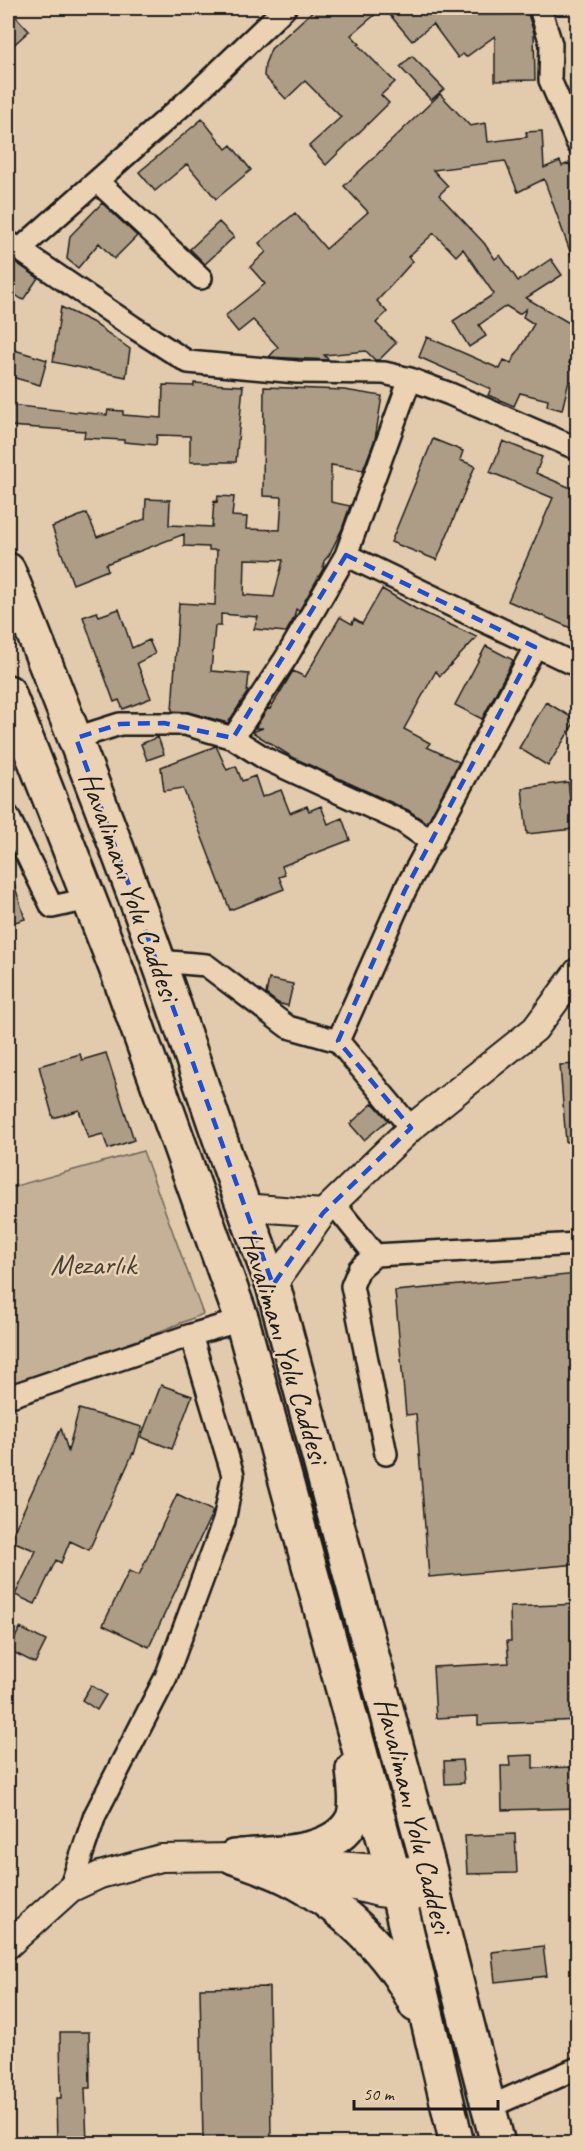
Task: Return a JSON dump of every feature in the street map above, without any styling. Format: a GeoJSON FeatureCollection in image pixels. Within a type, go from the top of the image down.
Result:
{"type":"FeatureCollection","features":[{"type":"Feature","properties":{"kind":"highway","name":"Havalimanı Yolu Caddesi"},"geometry":{"type":"LineString","coordinates":[[8,570],[76,738],[158,961],[242,1207],[273,1285],[433,1886],[498,2144]]}},
{"type":"Feature","properties":{"kind":"highway","name":"Havalimanı Yolu Caddesi"},"geometry":{"type":"LineString","coordinates":[[8,692],[118,973],[242,1320],[348,1701],[395,1882],[457,2144]]}},
{"type":"Feature","properties":{"kind":"highway"},"geometry":{"type":"LineString","coordinates":[[234,1857],[309,1849],[340,1835],[353,1819],[355,1799],[348,1701]]}},
{"type":"Feature","properties":{"kind":"highway"},"geometry":{"type":"LineString","coordinates":[[234,1857],[286,1877],[334,1907],[376,1945],[409,1990],[433,2041]]}},
{"type":"Feature","properties":{"kind":"street"},"geometry":{"type":"LineString","coordinates":[[285,8],[194,95],[97,181],[13,246],[188,362],[297,372],[384,373],[411,379],[578,449]]}},
{"type":"Feature","properties":{"kind":"street"},"geometry":{"type":"LineString","coordinates":[[540,8],[551,44],[550,80],[578,144]]}},
{"type":"Feature","properties":{"kind":"street"},"geometry":{"type":"LineString","coordinates":[[97,181],[201,278]]}},
{"type":"Feature","properties":{"kind":"street"},"geometry":{"type":"LineString","coordinates":[[233,738],[286,658],[346,555],[411,379]]}},
{"type":"Feature","properties":{"kind":"street"},"geometry":{"type":"LineString","coordinates":[[346,555],[578,666]]}},
{"type":"Feature","properties":{"kind":"street"},"geometry":{"type":"LineString","coordinates":[[338,1041],[405,890],[535,647]]}},
{"type":"Feature","properties":{"kind":"street"},"geometry":{"type":"LineString","coordinates":[[76,738],[120,724],[164,723],[185,724],[233,738],[266,759],[403,822],[432,842]]}},
{"type":"Feature","properties":{"kind":"street"},"geometry":{"type":"LineString","coordinates":[[8,816],[52,907],[89,899]]}},
{"type":"Feature","properties":{"kind":"street"},"geometry":{"type":"LineString","coordinates":[[158,961],[206,965],[288,1027],[338,1041],[411,1128]]}},
{"type":"Feature","properties":{"kind":"street"},"geometry":{"type":"LineString","coordinates":[[273,1285],[328,1208],[411,1128],[535,1029],[578,970]]}},
{"type":"Feature","properties":{"kind":"street"},"geometry":{"type":"LineString","coordinates":[[242,1207],[328,1208],[375,1255]]}},
{"type":"Feature","properties":{"kind":"street"},"geometry":{"type":"LineString","coordinates":[[386,1454],[352,1286],[359,1269],[375,1255],[578,1244]]}},
{"type":"Feature","properties":{"kind":"street"},"geometry":{"type":"LineString","coordinates":[[8,1397],[242,1320]]}},
{"type":"Feature","properties":{"kind":"street"},"geometry":{"type":"LineString","coordinates":[[70,1889],[95,1815],[166,1677],[224,1521],[232,1475],[191,1335]]}},
{"type":"Feature","properties":{"kind":"street"},"geometry":{"type":"LineString","coordinates":[[8,1945],[70,1889],[100,1875],[161,1858],[234,1857],[378,1893],[395,1882],[433,1886]]}},
{"type":"Feature","properties":{"kind":"street"},"geometry":{"type":"LineString","coordinates":[[489,2107],[578,2068]]}},
{"type":"Feature","properties":{"kind":"highlighted area"},"geometry":{"type":"Polygon","coordinates":[[[346,555],[535,647],[405,890],[338,1041],[411,1128],[323,1213],[273,1285],[76,738],[120,724],[164,723],[233,738],[346,555]]]}},
{"type":"Feature","properties":{"kind":"green space","name":"Mezarlık"},"geometry":{"type":"Polygon","coordinates":[[[143,1151],[203,1314],[8,1391],[8,1188],[143,1151]]]}},
{"type":"Feature","properties":{"kind":"building"},"geometry":{"type":"Polygon","coordinates":[[[8,8],[29,31],[8,50],[8,8]]]}},
{"type":"Feature","properties":{"kind":"building"},"geometry":{"type":"Polygon","coordinates":[[[316,8],[383,8],[351,35],[395,82],[381,95],[389,103],[326,165],[309,146],[341,117],[305,81],[286,99],[264,76],[265,64],[271,49],[316,8]]]}},
{"type":"Feature","properties":{"kind":"building"},"geometry":{"type":"Polygon","coordinates":[[[399,8],[466,8],[456,15],[528,14],[534,33],[535,80],[495,81],[495,36],[466,57],[463,54],[458,58],[433,24],[412,41],[390,15],[399,8]]]}},
{"type":"Feature","properties":{"kind":"building"},"geometry":{"type":"Polygon","coordinates":[[[412,56],[444,89],[431,100],[400,67],[412,56]]]}},
{"type":"Feature","properties":{"kind":"building"},"geometry":{"type":"Polygon","coordinates":[[[440,94],[470,126],[486,123],[488,142],[527,137],[526,132],[542,131],[544,168],[560,161],[562,166],[569,163],[578,183],[576,268],[544,179],[518,192],[505,161],[433,170],[448,186],[439,195],[484,243],[495,259],[500,255],[518,281],[551,259],[562,275],[526,298],[578,328],[578,348],[569,363],[578,366],[578,372],[575,383],[569,381],[562,410],[547,406],[548,400],[520,393],[514,406],[488,395],[491,389],[419,357],[427,337],[500,369],[504,360],[511,363],[534,324],[523,317],[526,309],[519,314],[506,306],[479,325],[486,336],[469,347],[453,321],[494,294],[463,249],[456,256],[434,233],[408,257],[413,261],[377,301],[387,312],[376,323],[396,343],[379,360],[375,360],[366,351],[324,355],[329,360],[269,357],[278,347],[253,320],[238,332],[225,316],[265,284],[250,267],[266,252],[259,243],[295,213],[326,249],[368,212],[344,186],[440,94]]]}},
{"type":"Feature","properties":{"kind":"building"},"geometry":{"type":"Polygon","coordinates":[[[202,119],[226,149],[231,145],[251,170],[216,199],[187,164],[155,191],[139,172],[202,119]]]}},
{"type":"Feature","properties":{"kind":"building"},"geometry":{"type":"Polygon","coordinates":[[[102,203],[137,236],[114,259],[99,243],[78,268],[67,259],[70,236],[102,203]]]}},
{"type":"Feature","properties":{"kind":"building"},"geometry":{"type":"Polygon","coordinates":[[[219,222],[234,237],[205,264],[190,249],[219,222]]]}},
{"type":"Feature","properties":{"kind":"building"},"geometry":{"type":"Polygon","coordinates":[[[8,257],[38,278],[23,300],[8,290],[8,257]]]}},
{"type":"Feature","properties":{"kind":"building"},"geometry":{"type":"Polygon","coordinates":[[[61,307],[92,322],[130,349],[126,377],[53,362],[61,307]]]}},
{"type":"Feature","properties":{"kind":"building"},"geometry":{"type":"Polygon","coordinates":[[[8,348],[47,360],[40,385],[8,376],[8,348]]]}},
{"type":"Feature","properties":{"kind":"building"},"geometry":{"type":"Polygon","coordinates":[[[194,383],[243,386],[236,462],[190,462],[190,436],[157,435],[156,445],[124,442],[124,440],[84,438],[85,431],[8,426],[8,405],[107,415],[108,410],[123,411],[123,415],[162,418],[163,385],[194,386],[194,383]]]}},
{"type":"Feature","properties":{"kind":"building"},"geometry":{"type":"Polygon","coordinates":[[[264,387],[344,390],[382,396],[375,439],[363,470],[331,465],[331,502],[350,506],[342,529],[324,561],[323,569],[299,611],[296,609],[286,632],[254,629],[258,617],[221,614],[221,626],[215,626],[211,671],[249,674],[247,693],[228,723],[188,712],[172,711],[179,603],[215,605],[217,550],[209,550],[209,547],[184,546],[184,534],[106,564],[108,570],[73,584],[52,527],[87,513],[97,537],[145,519],[146,499],[170,500],[169,525],[212,527],[214,501],[217,502],[218,496],[234,497],[232,516],[247,517],[246,529],[280,530],[282,497],[263,496],[264,387]],[[245,559],[244,595],[274,597],[283,560],[245,559]]]}},
{"type":"Feature","properties":{"kind":"building"},"geometry":{"type":"Polygon","coordinates":[[[433,439],[463,451],[460,460],[475,466],[437,560],[391,542],[433,439]]]}},
{"type":"Feature","properties":{"kind":"building"},"geometry":{"type":"Polygon","coordinates":[[[503,441],[542,457],[536,473],[578,491],[578,631],[508,601],[553,498],[490,472],[503,441]]]}},
{"type":"Feature","properties":{"kind":"building"},"geometry":{"type":"Polygon","coordinates":[[[382,589],[416,609],[477,637],[440,676],[436,671],[404,729],[430,743],[427,747],[459,762],[427,823],[408,810],[292,757],[252,732],[263,728],[255,728],[268,708],[270,709],[293,671],[305,677],[340,617],[352,624],[354,619],[362,624],[382,589]]]}},
{"type":"Feature","properties":{"kind":"building"},"geometry":{"type":"Polygon","coordinates":[[[119,609],[132,648],[149,640],[155,654],[137,663],[151,698],[123,709],[119,700],[114,702],[83,617],[97,612],[99,616],[119,609]]]}},
{"type":"Feature","properties":{"kind":"building"},"geometry":{"type":"Polygon","coordinates":[[[486,646],[513,660],[482,719],[455,705],[486,646]]]}},
{"type":"Feature","properties":{"kind":"building"},"geometry":{"type":"Polygon","coordinates":[[[546,702],[576,720],[548,766],[519,748],[546,702]]]}},
{"type":"Feature","properties":{"kind":"building"},"geometry":{"type":"Polygon","coordinates":[[[158,737],[164,754],[147,760],[141,744],[158,737]]]}},
{"type":"Feature","properties":{"kind":"building"},"geometry":{"type":"Polygon","coordinates":[[[216,746],[227,770],[236,766],[242,781],[255,776],[262,797],[281,790],[290,813],[307,806],[309,811],[321,806],[328,824],[342,818],[350,840],[282,866],[285,875],[279,877],[284,889],[230,910],[183,788],[164,791],[161,767],[216,746]]]}},
{"type":"Feature","properties":{"kind":"building"},"geometry":{"type":"Polygon","coordinates":[[[568,782],[574,829],[527,834],[522,788],[568,782]]]}},
{"type":"Feature","properties":{"kind":"building"},"geometry":{"type":"Polygon","coordinates":[[[11,874],[25,919],[8,924],[8,875],[11,874]]]}},
{"type":"Feature","properties":{"kind":"building"},"geometry":{"type":"Polygon","coordinates":[[[269,979],[293,984],[288,1006],[278,1003],[266,994],[269,979]]]}},
{"type":"Feature","properties":{"kind":"building"},"geometry":{"type":"Polygon","coordinates":[[[106,1053],[134,1140],[108,1149],[103,1134],[88,1138],[79,1110],[53,1118],[39,1066],[80,1054],[82,1060],[106,1053]]]}},
{"type":"Feature","properties":{"kind":"building"},"geometry":{"type":"Polygon","coordinates":[[[578,1064],[578,1141],[566,1142],[560,1065],[578,1064]]]}},
{"type":"Feature","properties":{"kind":"building"},"geometry":{"type":"Polygon","coordinates":[[[373,1103],[388,1120],[364,1140],[350,1124],[373,1103]]]}},
{"type":"Feature","properties":{"kind":"building"},"geometry":{"type":"Polygon","coordinates":[[[578,1274],[578,1564],[429,1577],[416,1414],[406,1415],[395,1291],[578,1274]]]}},
{"type":"Feature","properties":{"kind":"building"},"geometry":{"type":"Polygon","coordinates":[[[161,1385],[192,1396],[172,1449],[141,1437],[161,1385]]]}},
{"type":"Feature","properties":{"kind":"building"},"geometry":{"type":"Polygon","coordinates":[[[79,1409],[142,1427],[134,1454],[89,1550],[70,1541],[61,1563],[56,1560],[35,1604],[15,1595],[36,1551],[10,1540],[61,1428],[68,1451],[79,1409]]]}},
{"type":"Feature","properties":{"kind":"building"},"geometry":{"type":"Polygon","coordinates":[[[177,1494],[213,1511],[149,1647],[103,1625],[129,1571],[139,1575],[177,1494]]]}},
{"type":"Feature","properties":{"kind":"building"},"geometry":{"type":"Polygon","coordinates":[[[578,1604],[578,1720],[478,1725],[478,1716],[436,1718],[433,1667],[509,1663],[507,1641],[511,1641],[510,1607],[578,1604]]]}},
{"type":"Feature","properties":{"kind":"building"},"geometry":{"type":"Polygon","coordinates":[[[20,1628],[46,1641],[35,1663],[9,1650],[20,1628]]]}},
{"type":"Feature","properties":{"kind":"building"},"geometry":{"type":"Polygon","coordinates":[[[91,1685],[106,1695],[97,1710],[82,1700],[91,1685]]]}},
{"type":"Feature","properties":{"kind":"building"},"geometry":{"type":"Polygon","coordinates":[[[533,1755],[533,1768],[578,1767],[578,1808],[502,1810],[501,1766],[510,1766],[509,1756],[533,1755]]]}},
{"type":"Feature","properties":{"kind":"building"},"geometry":{"type":"Polygon","coordinates":[[[462,1760],[464,1783],[445,1784],[444,1761],[462,1760]]]}},
{"type":"Feature","properties":{"kind":"building"},"geometry":{"type":"Polygon","coordinates":[[[515,1834],[517,1873],[467,1874],[465,1836],[515,1834]]]}},
{"type":"Feature","properties":{"kind":"building"},"geometry":{"type":"Polygon","coordinates":[[[543,1946],[547,1976],[495,1982],[492,1952],[543,1946]]]}},
{"type":"Feature","properties":{"kind":"building"},"geometry":{"type":"Polygon","coordinates":[[[269,1987],[271,2139],[203,2140],[200,1988],[269,1987]]]}},
{"type":"Feature","properties":{"kind":"building"},"geometry":{"type":"Polygon","coordinates":[[[60,2032],[89,2032],[90,2088],[85,2088],[87,2144],[57,2144],[56,2098],[61,2098],[60,2032]]]}}]}
